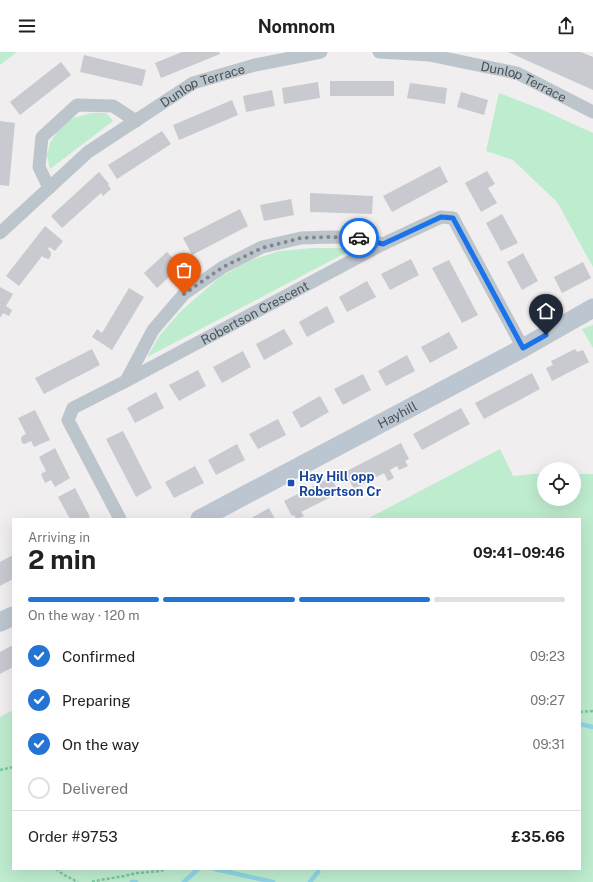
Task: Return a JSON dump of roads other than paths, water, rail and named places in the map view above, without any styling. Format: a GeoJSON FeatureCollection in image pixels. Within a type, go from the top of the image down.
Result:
{"type":"FeatureCollection","features":[{"type":"Feature","properties":{"kind":"street","name":"Dunlop Terrace"},"geometry":{"type":"LineString","coordinates":[[0,232],[88,152],[193,82],[255,65],[321,52]]}},
{"type":"Feature","properties":{"kind":"street","name":"Dunlop Terrace"},"geometry":{"type":"LineString","coordinates":[[379,52],[429,55],[516,73],[593,112]]}},
{"type":"Feature","properties":{"kind":"street"},"geometry":{"type":"LineString","coordinates":[[49,188],[39,167],[42,137],[77,105],[113,106],[136,121]]}},
{"type":"Feature","properties":{"kind":"street","name":"Robertson Crescent"},"geometry":{"type":"LineString","coordinates":[[119,518],[68,420],[73,408],[383,244],[441,217],[453,218],[523,348]]}},
{"type":"Feature","properties":{"kind":"street"},"geometry":{"type":"LineString","coordinates":[[126,381],[153,330],[184,294],[223,267],[262,248],[301,238],[361,238],[383,244]]}},
{"type":"Feature","properties":{"kind":"street","name":"Hayhill"},"geometry":{"type":"LineString","coordinates":[[202,518],[523,348],[593,308]]}},
{"type":"Feature","properties":{"kind":"street"},"geometry":{"type":"LineString","coordinates":[[0,622],[12,616]]}},
{"type":"Feature","properties":{"kind":"waterway"},"geometry":{"type":"LineString","coordinates":[[581,724],[593,727]]}},
{"type":"Feature","properties":{"kind":"waterway"},"geometry":{"type":"LineString","coordinates":[[184,882],[197,870]]}},
{"type":"Feature","properties":{"kind":"waterway"},"geometry":{"type":"LineString","coordinates":[[219,870],[273,882]]}},
{"type":"Feature","properties":{"kind":"waterway"},"geometry":{"type":"LineString","coordinates":[[310,882],[318,872]]}},
{"type":"Feature","properties":{"kind":"place","name":"Hay Hill opp Robertson Cr"},"geometry":{"type":"Point","coordinates":[291,483]}}]}
